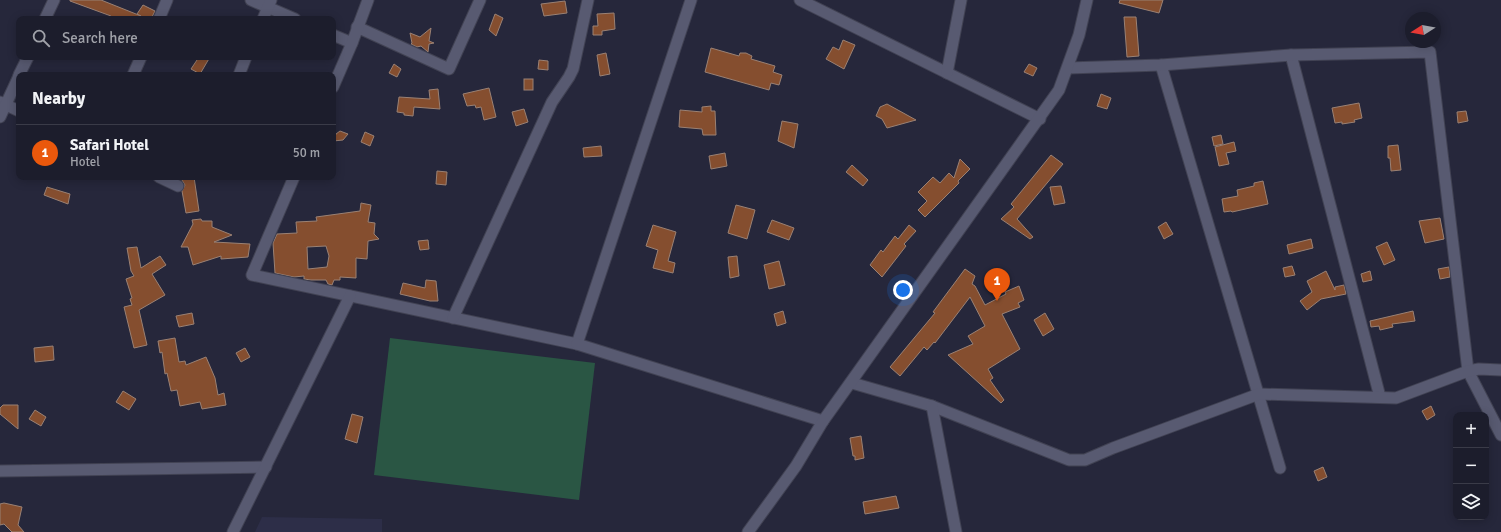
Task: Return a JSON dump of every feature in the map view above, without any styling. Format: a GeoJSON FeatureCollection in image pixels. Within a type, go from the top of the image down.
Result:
{"type":"FeatureCollection","features":[{"type":"Feature","properties":{"kind":"street"},"geometry":{"type":"LineString","coordinates":[[46,16],[54,0]]}},
{"type":"Feature","properties":{"kind":"street"},"geometry":{"type":"LineString","coordinates":[[160,16],[167,0]]}},
{"type":"Feature","properties":{"kind":"street"},"geometry":{"type":"LineString","coordinates":[[251,0],[269,4],[289,16]]}},
{"type":"Feature","properties":{"kind":"street"},"geometry":{"type":"LineString","coordinates":[[336,80],[368,0]]}},
{"type":"Feature","properties":{"kind":"street"},"geometry":{"type":"LineString","coordinates":[[357,27],[449,69],[480,0]]}},
{"type":"Feature","properties":{"kind":"street"},"geometry":{"type":"LineString","coordinates":[[453,318],[552,102],[573,69],[588,0]]}},
{"type":"Feature","properties":{"kind":"street"},"geometry":{"type":"LineString","coordinates":[[577,344],[691,0]]}},
{"type":"Feature","properties":{"kind":"street"},"geometry":{"type":"LineString","coordinates":[[800,0],[1040,119]]}},
{"type":"Feature","properties":{"kind":"street"},"geometry":{"type":"LineString","coordinates":[[947,73],[961,0]]}},
{"type":"Feature","properties":{"kind":"street"},"geometry":{"type":"LineString","coordinates":[[748,532],[796,466],[823,421],[852,383],[1040,119],[1059,90],[1079,35],[1087,0]]}},
{"type":"Feature","properties":{"kind":"street"},"geometry":{"type":"LineString","coordinates":[[264,16],[269,4]]}},
{"type":"Feature","properties":{"kind":"street"},"geometry":{"type":"LineString","coordinates":[[336,36],[352,43]]}},
{"type":"Feature","properties":{"kind":"street"},"geometry":{"type":"LineString","coordinates":[[1068,68],[1161,65],[1291,55],[1430,52],[1468,371],[1501,435]]}},
{"type":"Feature","properties":{"kind":"street"},"geometry":{"type":"LineString","coordinates":[[1291,55],[1380,397]]}},
{"type":"Feature","properties":{"kind":"street"},"geometry":{"type":"LineString","coordinates":[[20,72],[26,60]]}},
{"type":"Feature","properties":{"kind":"street"},"geometry":{"type":"LineString","coordinates":[[134,72],[140,60]]}},
{"type":"Feature","properties":{"kind":"street"},"geometry":{"type":"LineString","coordinates":[[240,72],[245,60]]}},
{"type":"Feature","properties":{"kind":"street"},"geometry":{"type":"LineString","coordinates":[[1161,65],[1280,468]]}},
{"type":"Feature","properties":{"kind":"street"},"geometry":{"type":"LineString","coordinates":[[0,118],[3,104],[16,80]]}},
{"type":"Feature","properties":{"kind":"street"},"geometry":{"type":"LineString","coordinates":[[3,104],[16,110]]}},
{"type":"Feature","properties":{"kind":"street"},"geometry":{"type":"LineString","coordinates":[[165,180],[178,186]]}},
{"type":"Feature","properties":{"kind":"street"},"geometry":{"type":"LineString","coordinates":[[293,180],[252,275],[577,344],[823,421]]}},
{"type":"Feature","properties":{"kind":"street"},"geometry":{"type":"LineString","coordinates":[[233,532],[350,296]]}},
{"type":"Feature","properties":{"kind":"street"},"geometry":{"type":"LineString","coordinates":[[852,383],[932,406],[1068,460],[1085,460],[1113,448],[1259,394],[1396,398],[1468,371],[1479,369],[1501,370]]}},
{"type":"Feature","properties":{"kind":"street"},"geometry":{"type":"LineString","coordinates":[[932,406],[956,532]]}},
{"type":"Feature","properties":{"kind":"street"},"geometry":{"type":"LineString","coordinates":[[0,471],[266,467]]}},
{"type":"Feature","properties":{"kind":"shaded area"},"geometry":{"type":"Polygon","coordinates":[[[262,517],[382,519],[382,532],[255,532],[262,517]]]}},
{"type":"Feature","properties":{"kind":"green space"},"geometry":{"type":"Polygon","coordinates":[[[390,338],[595,363],[579,500],[374,475],[390,338]]]}},
{"type":"Feature","properties":{"kind":"building"},"geometry":{"type":"Polygon","coordinates":[[[101,0],[141,16],[111,16],[70,1],[101,0]]]}},
{"type":"Feature","properties":{"kind":"building"},"geometry":{"type":"Polygon","coordinates":[[[1120,0],[1163,0],[1159,13],[1119,3],[1120,0]]]}},
{"type":"Feature","properties":{"kind":"building"},"geometry":{"type":"Polygon","coordinates":[[[565,1],[567,13],[544,16],[541,4],[565,1]]]}},
{"type":"Feature","properties":{"kind":"building"},"geometry":{"type":"Polygon","coordinates":[[[143,5],[155,11],[152,16],[141,16],[137,14],[143,5]]]}},
{"type":"Feature","properties":{"kind":"building"},"geometry":{"type":"Polygon","coordinates":[[[614,13],[615,29],[602,31],[602,35],[593,35],[593,26],[598,26],[597,14],[614,13]]]}},
{"type":"Feature","properties":{"kind":"building"},"geometry":{"type":"Polygon","coordinates":[[[495,14],[503,18],[496,36],[489,30],[495,14]]]}},
{"type":"Feature","properties":{"kind":"building"},"geometry":{"type":"Polygon","coordinates":[[[1124,17],[1136,17],[1139,56],[1127,57],[1124,17]]]}},
{"type":"Feature","properties":{"kind":"building"},"geometry":{"type":"Polygon","coordinates":[[[431,28],[429,41],[434,43],[429,44],[428,52],[421,46],[417,47],[411,44],[410,33],[420,37],[431,28]]]}},
{"type":"Feature","properties":{"kind":"building"},"geometry":{"type":"Polygon","coordinates":[[[843,40],[855,45],[844,69],[826,59],[833,47],[839,50],[843,40]]]}},
{"type":"Feature","properties":{"kind":"building"},"geometry":{"type":"Polygon","coordinates":[[[711,48],[739,56],[740,53],[746,53],[752,56],[751,59],[775,66],[773,72],[782,75],[779,85],[771,83],[769,90],[705,72],[711,48]]]}},
{"type":"Feature","properties":{"kind":"building"},"geometry":{"type":"Polygon","coordinates":[[[606,53],[610,74],[600,76],[597,55],[606,53]]]}},
{"type":"Feature","properties":{"kind":"building"},"geometry":{"type":"Polygon","coordinates":[[[197,60],[208,60],[201,72],[196,72],[191,69],[197,60]]]}},
{"type":"Feature","properties":{"kind":"building"},"geometry":{"type":"Polygon","coordinates":[[[539,60],[548,61],[548,70],[538,69],[539,60]]]}},
{"type":"Feature","properties":{"kind":"building"},"geometry":{"type":"Polygon","coordinates":[[[394,64],[401,69],[397,77],[389,73],[394,64]]]}},
{"type":"Feature","properties":{"kind":"building"},"geometry":{"type":"Polygon","coordinates":[[[1029,64],[1037,68],[1033,76],[1024,72],[1029,64]]]}},
{"type":"Feature","properties":{"kind":"building"},"geometry":{"type":"Polygon","coordinates":[[[524,79],[533,79],[533,90],[524,90],[524,79]]]}},
{"type":"Feature","properties":{"kind":"building"},"geometry":{"type":"Polygon","coordinates":[[[489,88],[496,117],[484,120],[481,107],[476,108],[475,105],[467,106],[463,94],[489,88]]]}},
{"type":"Feature","properties":{"kind":"building"},"geometry":{"type":"Polygon","coordinates":[[[438,89],[440,109],[414,107],[413,116],[404,115],[404,113],[397,112],[399,97],[430,99],[429,90],[438,89]]]}},
{"type":"Feature","properties":{"kind":"building"},"geometry":{"type":"Polygon","coordinates":[[[1101,94],[1111,98],[1107,109],[1097,106],[1101,94]]]}},
{"type":"Feature","properties":{"kind":"building"},"geometry":{"type":"Polygon","coordinates":[[[1359,103],[1362,118],[1354,120],[1355,122],[1342,124],[1342,122],[1335,123],[1332,108],[1359,103]]]}},
{"type":"Feature","properties":{"kind":"building"},"geometry":{"type":"Polygon","coordinates":[[[887,104],[916,120],[887,128],[882,119],[876,116],[880,107],[887,104]]]}},
{"type":"Feature","properties":{"kind":"building"},"geometry":{"type":"Polygon","coordinates":[[[711,106],[711,111],[715,111],[716,135],[703,135],[702,129],[679,127],[680,110],[702,112],[702,107],[711,106]]]}},
{"type":"Feature","properties":{"kind":"building"},"geometry":{"type":"Polygon","coordinates":[[[524,109],[528,122],[516,126],[512,112],[524,109]]]}},
{"type":"Feature","properties":{"kind":"building"},"geometry":{"type":"Polygon","coordinates":[[[1466,111],[1468,121],[1458,123],[1457,112],[1466,111]]]}},
{"type":"Feature","properties":{"kind":"building"},"geometry":{"type":"Polygon","coordinates":[[[782,121],[798,124],[794,148],[778,141],[782,121]]]}},
{"type":"Feature","properties":{"kind":"building"},"geometry":{"type":"Polygon","coordinates":[[[340,131],[348,134],[343,140],[336,141],[336,134],[340,131]]]}},
{"type":"Feature","properties":{"kind":"building"},"geometry":{"type":"Polygon","coordinates":[[[365,132],[374,136],[370,146],[361,142],[365,132]]]}},
{"type":"Feature","properties":{"kind":"building"},"geometry":{"type":"Polygon","coordinates":[[[1221,135],[1223,144],[1214,146],[1212,137],[1221,135]]]}},
{"type":"Feature","properties":{"kind":"building"},"geometry":{"type":"Polygon","coordinates":[[[1234,142],[1236,151],[1226,153],[1229,164],[1219,166],[1215,147],[1234,142]]]}},
{"type":"Feature","properties":{"kind":"building"},"geometry":{"type":"Polygon","coordinates":[[[1398,145],[1401,170],[1391,171],[1390,158],[1388,158],[1388,146],[1398,145]]]}},
{"type":"Feature","properties":{"kind":"building"},"geometry":{"type":"Polygon","coordinates":[[[601,146],[602,156],[584,157],[583,148],[601,146]]]}},
{"type":"Feature","properties":{"kind":"building"},"geometry":{"type":"Polygon","coordinates":[[[725,153],[727,166],[711,169],[709,156],[725,153]]]}},
{"type":"Feature","properties":{"kind":"building"},"geometry":{"type":"Polygon","coordinates":[[[1051,155],[1063,164],[1017,219],[1033,237],[1030,239],[1001,219],[1014,207],[1011,204],[1051,155]]]}},
{"type":"Feature","properties":{"kind":"building"},"geometry":{"type":"Polygon","coordinates":[[[960,159],[970,169],[958,181],[959,183],[925,217],[918,210],[927,201],[918,192],[933,177],[940,183],[949,173],[954,178],[960,159]]]}},
{"type":"Feature","properties":{"kind":"building"},"geometry":{"type":"Polygon","coordinates":[[[852,165],[868,180],[863,186],[846,172],[852,165]]]}},
{"type":"Feature","properties":{"kind":"building"},"geometry":{"type":"Polygon","coordinates":[[[437,171],[447,172],[446,185],[436,184],[437,171]]]}},
{"type":"Feature","properties":{"kind":"building"},"geometry":{"type":"Polygon","coordinates":[[[182,180],[194,180],[199,211],[186,213],[182,191],[185,185],[182,180]]]}},
{"type":"Feature","properties":{"kind":"building"},"geometry":{"type":"Polygon","coordinates":[[[1263,181],[1268,204],[1232,212],[1224,212],[1222,199],[1238,196],[1237,190],[1254,186],[1254,183],[1263,181]]]}},
{"type":"Feature","properties":{"kind":"building"},"geometry":{"type":"Polygon","coordinates":[[[1061,186],[1065,203],[1054,205],[1050,187],[1061,186]]]}},
{"type":"Feature","properties":{"kind":"building"},"geometry":{"type":"Polygon","coordinates":[[[47,187],[70,194],[68,204],[44,195],[47,187]]]}},
{"type":"Feature","properties":{"kind":"building"},"geometry":{"type":"Polygon","coordinates":[[[361,203],[371,205],[368,222],[375,223],[374,234],[379,239],[368,241],[367,259],[356,258],[356,278],[340,277],[340,280],[334,280],[332,285],[328,284],[326,280],[311,280],[304,279],[304,276],[294,277],[275,273],[273,243],[277,234],[297,233],[296,222],[317,221],[316,217],[360,211],[361,203]],[[326,246],[307,247],[308,269],[327,267],[329,256],[326,246]]]}},
{"type":"Feature","properties":{"kind":"building"},"geometry":{"type":"Polygon","coordinates":[[[736,205],[755,210],[747,239],[728,233],[736,205]]]}},
{"type":"Feature","properties":{"kind":"building"},"geometry":{"type":"Polygon","coordinates":[[[1440,218],[1444,239],[1425,243],[1419,221],[1440,218]]]}},
{"type":"Feature","properties":{"kind":"building"},"geometry":{"type":"Polygon","coordinates":[[[201,219],[202,221],[212,221],[212,227],[232,235],[214,242],[250,244],[248,257],[221,259],[221,256],[193,265],[188,247],[181,247],[193,224],[192,220],[201,219]]]}},
{"type":"Feature","properties":{"kind":"building"},"geometry":{"type":"Polygon","coordinates":[[[772,220],[794,228],[789,240],[767,232],[772,220]]]}},
{"type":"Feature","properties":{"kind":"building"},"geometry":{"type":"Polygon","coordinates":[[[1166,222],[1173,234],[1164,239],[1158,227],[1166,222]]]}},
{"type":"Feature","properties":{"kind":"building"},"geometry":{"type":"Polygon","coordinates":[[[653,225],[676,232],[668,261],[675,263],[673,273],[653,268],[658,250],[646,246],[653,225]]]}},
{"type":"Feature","properties":{"kind":"building"},"geometry":{"type":"Polygon","coordinates":[[[909,225],[916,231],[904,244],[906,246],[882,277],[870,265],[881,250],[883,252],[895,236],[898,239],[909,225]]]}},
{"type":"Feature","properties":{"kind":"building"},"geometry":{"type":"Polygon","coordinates":[[[1311,239],[1313,248],[1289,254],[1287,245],[1311,239]]]}},
{"type":"Feature","properties":{"kind":"building"},"geometry":{"type":"Polygon","coordinates":[[[428,240],[429,249],[420,250],[418,241],[428,240]]]}},
{"type":"Feature","properties":{"kind":"building"},"geometry":{"type":"Polygon","coordinates":[[[1387,242],[1395,260],[1384,265],[1376,247],[1387,242]]]}},
{"type":"Feature","properties":{"kind":"building"},"geometry":{"type":"Polygon","coordinates":[[[137,247],[141,268],[160,256],[166,265],[152,274],[165,295],[139,310],[147,345],[134,348],[124,307],[132,305],[130,299],[132,298],[126,279],[134,276],[131,271],[127,248],[137,247]]]}},
{"type":"Feature","properties":{"kind":"building"},"geometry":{"type":"Polygon","coordinates":[[[737,256],[739,276],[730,278],[728,257],[737,256]]]}},
{"type":"Feature","properties":{"kind":"building"},"geometry":{"type":"Polygon","coordinates":[[[779,261],[785,285],[769,289],[764,265],[779,261]]]}},
{"type":"Feature","properties":{"kind":"building"},"geometry":{"type":"Polygon","coordinates":[[[1292,266],[1295,275],[1285,277],[1283,268],[1292,266]]]}},
{"type":"Feature","properties":{"kind":"building"},"geometry":{"type":"Polygon","coordinates":[[[1449,267],[1450,277],[1440,279],[1438,269],[1449,267]]]}},
{"type":"Feature","properties":{"kind":"building"},"geometry":{"type":"Polygon","coordinates":[[[965,269],[975,276],[972,284],[975,286],[985,305],[1006,294],[1005,292],[1019,286],[1024,300],[1018,303],[1020,307],[1002,314],[1020,349],[988,369],[993,378],[990,380],[1004,400],[1001,403],[948,355],[973,344],[968,336],[985,326],[970,297],[935,343],[934,342],[927,350],[924,347],[900,376],[890,367],[935,313],[933,312],[965,269]]]}},
{"type":"Feature","properties":{"kind":"building"},"geometry":{"type":"Polygon","coordinates":[[[1326,271],[1335,290],[1335,287],[1344,285],[1346,294],[1321,299],[1307,310],[1300,301],[1312,292],[1307,281],[1326,271]]]}},
{"type":"Feature","properties":{"kind":"building"},"geometry":{"type":"Polygon","coordinates":[[[1370,271],[1372,280],[1363,282],[1361,274],[1370,271]]]}},
{"type":"Feature","properties":{"kind":"building"},"geometry":{"type":"Polygon","coordinates":[[[426,280],[436,281],[438,301],[430,301],[400,294],[403,283],[425,288],[426,280]]]}},
{"type":"Feature","properties":{"kind":"building"},"geometry":{"type":"Polygon","coordinates":[[[783,311],[786,323],[777,326],[774,314],[783,311]]]}},
{"type":"Feature","properties":{"kind":"building"},"geometry":{"type":"Polygon","coordinates":[[[1413,311],[1415,321],[1392,324],[1393,327],[1380,330],[1379,326],[1371,327],[1370,321],[1413,311]]]}},
{"type":"Feature","properties":{"kind":"building"},"geometry":{"type":"Polygon","coordinates":[[[192,313],[194,324],[179,327],[176,316],[192,313]]]}},
{"type":"Feature","properties":{"kind":"building"},"geometry":{"type":"Polygon","coordinates":[[[1045,313],[1054,329],[1043,336],[1034,320],[1045,313]]]}},
{"type":"Feature","properties":{"kind":"building"},"geometry":{"type":"Polygon","coordinates":[[[175,338],[179,362],[185,361],[186,365],[206,357],[215,378],[218,395],[224,393],[226,405],[202,409],[200,402],[180,406],[177,390],[171,391],[167,373],[165,374],[162,352],[160,353],[158,341],[175,338]]]}},
{"type":"Feature","properties":{"kind":"building"},"geometry":{"type":"Polygon","coordinates":[[[53,346],[54,360],[35,362],[34,348],[53,346]]]}},
{"type":"Feature","properties":{"kind":"building"},"geometry":{"type":"Polygon","coordinates":[[[245,348],[250,357],[241,362],[236,353],[245,348]]]}},
{"type":"Feature","properties":{"kind":"building"},"geometry":{"type":"Polygon","coordinates":[[[123,391],[136,399],[129,410],[116,402],[123,391]]]}},
{"type":"Feature","properties":{"kind":"building"},"geometry":{"type":"Polygon","coordinates":[[[3,405],[18,405],[18,429],[0,414],[0,408],[3,405]]]}},
{"type":"Feature","properties":{"kind":"building"},"geometry":{"type":"Polygon","coordinates":[[[1431,406],[1435,415],[1427,420],[1422,411],[1431,406]]]}},
{"type":"Feature","properties":{"kind":"building"},"geometry":{"type":"Polygon","coordinates":[[[35,410],[46,417],[41,426],[29,419],[35,410]]]}},
{"type":"Feature","properties":{"kind":"building"},"geometry":{"type":"Polygon","coordinates":[[[352,414],[363,417],[357,443],[345,439],[352,414]]]}},
{"type":"Feature","properties":{"kind":"building"},"geometry":{"type":"Polygon","coordinates":[[[861,436],[864,458],[855,460],[850,438],[861,436]]]}},
{"type":"Feature","properties":{"kind":"building"},"geometry":{"type":"Polygon","coordinates":[[[1323,467],[1327,477],[1318,481],[1314,471],[1323,467]]]}},
{"type":"Feature","properties":{"kind":"building"},"geometry":{"type":"Polygon","coordinates":[[[896,496],[899,508],[865,514],[863,502],[896,496]]]}},
{"type":"Feature","properties":{"kind":"building"},"geometry":{"type":"Polygon","coordinates":[[[4,503],[22,507],[18,525],[24,532],[12,532],[4,524],[0,525],[0,504],[4,503]]]}},
{"type":"Feature","properties":{"kind":"place","name":"Safari Hotel"},"geometry":{"type":"Point","coordinates":[997,301]}}]}
